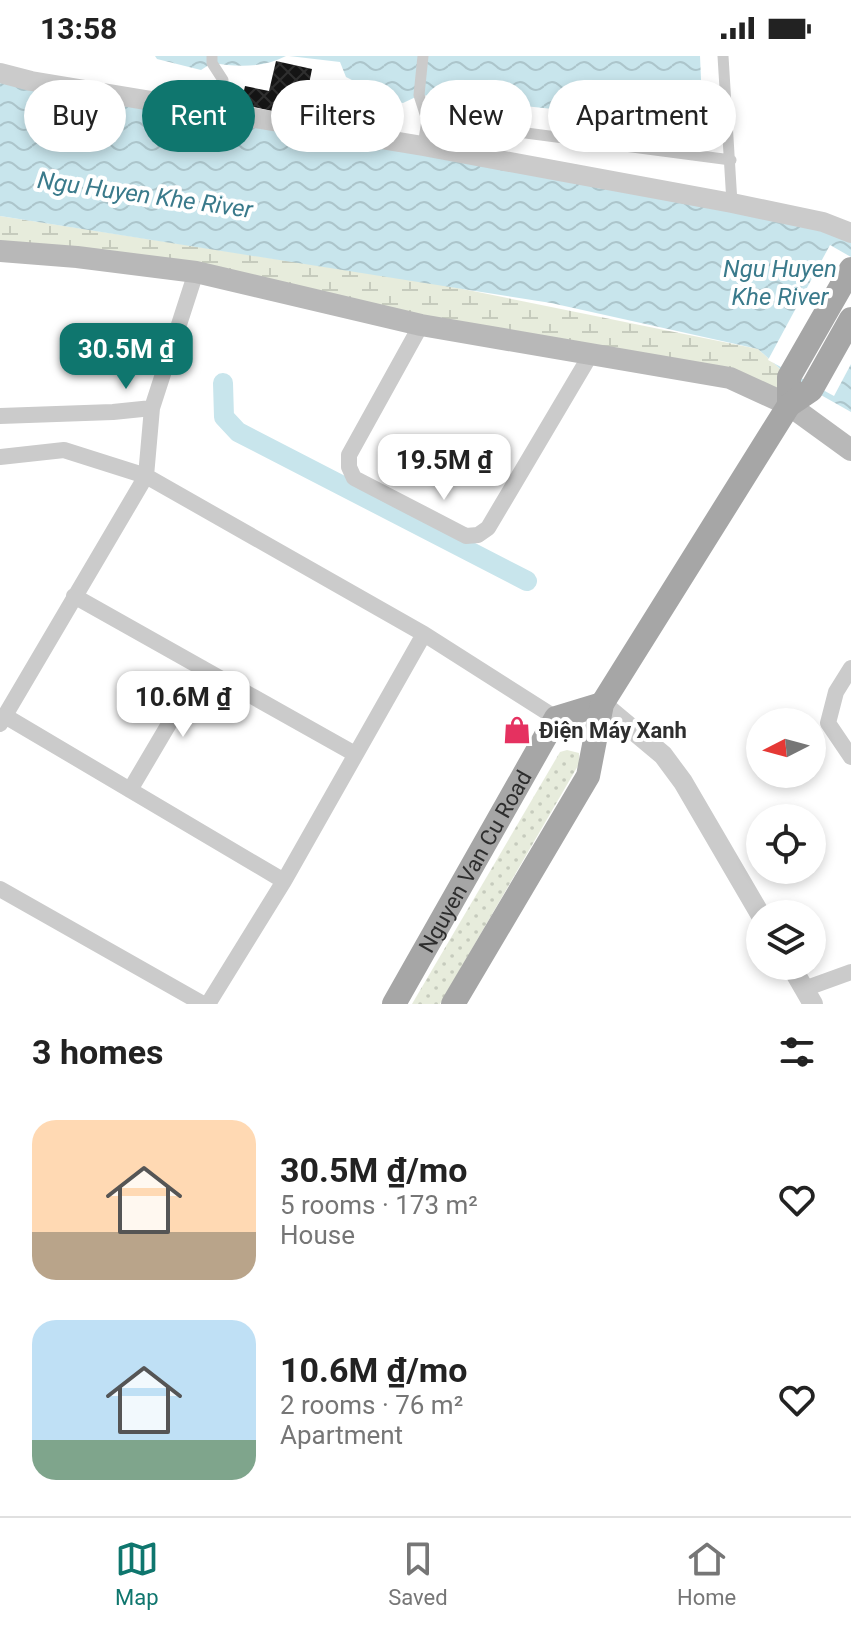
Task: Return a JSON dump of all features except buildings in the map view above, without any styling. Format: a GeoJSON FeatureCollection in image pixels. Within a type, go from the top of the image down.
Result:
{"type":"FeatureCollection","features":[{"type":"Feature","properties":{"kind":"main road"},"geometry":{"type":"LineString","coordinates":[[0,251],[196,272],[421,325],[730,378],[789,405],[851,450]]}},
{"type":"Feature","properties":{"kind":"main road"},"geometry":{"type":"LineString","coordinates":[[789,405],[789,377],[851,269]]}},
{"type":"Feature","properties":{"kind":"main road"},"geometry":{"type":"LineString","coordinates":[[453,1004],[588,776],[602,704],[789,405],[811,390],[851,319]]}},
{"type":"Feature","properties":{"kind":"main road"},"geometry":{"type":"LineString","coordinates":[[556,718],[602,704]]}},
{"type":"Feature","properties":{"kind":"main road","name":"Nguyen Van Cu Road"},"geometry":{"type":"LineString","coordinates":[[394,1004],[556,718]]}},
{"type":"Feature","properties":{"kind":"street"},"geometry":{"type":"LineString","coordinates":[[212,56],[212,63],[223,80]]}},
{"type":"Feature","properties":{"kind":"street"},"geometry":{"type":"LineString","coordinates":[[421,80],[423,56]]}},
{"type":"Feature","properties":{"kind":"street"},"geometry":{"type":"LineString","coordinates":[[723,56],[732,203]]}},
{"type":"Feature","properties":{"kind":"street"},"geometry":{"type":"LineString","coordinates":[[0,73],[142,99]]}},
{"type":"Feature","properties":{"kind":"street"},"geometry":{"type":"LineString","coordinates":[[255,118],[420,146]]}},
{"type":"Feature","properties":{"kind":"street"},"geometry":{"type":"LineString","coordinates":[[532,134],[731,160]]}},
{"type":"Feature","properties":{"kind":"street"},"geometry":{"type":"LineString","coordinates":[[456,152],[732,203],[823,222],[851,233]]}},
{"type":"Feature","properties":{"kind":"street"},"geometry":{"type":"LineString","coordinates":[[196,272],[152,408],[146,476],[2,720],[130,790],[284,881]]}},
{"type":"Feature","properties":{"kind":"street"},"geometry":{"type":"LineString","coordinates":[[421,325],[349,455],[349,467],[354,478],[466,536],[478,535],[488,528],[591,354]]}},
{"type":"Feature","properties":{"kind":"street"},"geometry":{"type":"LineString","coordinates":[[0,416],[152,408]]}},
{"type":"Feature","properties":{"kind":"street"},"geometry":{"type":"LineString","coordinates":[[0,457],[64,450],[146,476],[424,634],[556,718]]}},
{"type":"Feature","properties":{"kind":"street"},"geometry":{"type":"LineString","coordinates":[[74,596],[355,754]]}},
{"type":"Feature","properties":{"kind":"street"},"geometry":{"type":"LineString","coordinates":[[0,889],[206,1004],[284,881],[424,634]]}},
{"type":"Feature","properties":{"kind":"street"},"geometry":{"type":"LineString","coordinates":[[130,790],[202,668]]}},
{"type":"Feature","properties":{"kind":"street"},"geometry":{"type":"LineString","coordinates":[[851,668],[843,694],[828,723],[851,757]]}},
{"type":"Feature","properties":{"kind":"street"},"geometry":{"type":"LineString","coordinates":[[602,704],[663,755],[683,782],[752,900]]}},
{"type":"Feature","properties":{"kind":"street"},"geometry":{"type":"LineString","coordinates":[[809,996],[851,972]]}},
{"type":"Feature","properties":{"kind":"green space"},"geometry":{"type":"Polygon","coordinates":[[[0,216],[443,285],[758,349],[789,377],[789,405],[730,378],[196,272],[0,251],[0,216]]]}},
{"type":"Feature","properties":{"kind":"green space"},"geometry":{"type":"Polygon","coordinates":[[[560,752],[579,753],[579,764],[440,1004],[412,1004],[560,752]]]}},
{"type":"Feature","properties":{"kind":"water"},"geometry":{"type":"Polygon","coordinates":[[[155,56],[286,56],[250,66],[212,63],[201,70],[155,56]]]}},
{"type":"Feature","properties":{"kind":"water"},"geometry":{"type":"Polygon","coordinates":[[[289,56],[700,56],[701,80],[548,80],[548,109],[532,107],[532,80],[420,80],[420,95],[404,103],[404,80],[352,80],[346,77],[340,62],[289,56]]]}},
{"type":"Feature","properties":{"kind":"water","name":"Ngu Huyen Khe River"},"geometry":{"type":"Polygon","coordinates":[[[0,73],[37,80],[24,80],[24,152],[126,152],[126,97],[142,100],[142,152],[255,152],[255,121],[271,124],[271,152],[404,152],[404,149],[851,233],[851,412],[789,377],[758,349],[551,303],[0,216],[0,73]]]}},
{"type":"Feature","properties":{"kind":"pier"},"geometry":{"type":"Polygon","coordinates":[[[830,245],[851,257],[851,364],[834,396],[768,360],[830,245]]]}},
{"type":"Feature","properties":{"kind":"waterway"},"geometry":{"type":"LineString","coordinates":[[223,383],[224,417],[238,432],[527,581]]}},
{"type":"Feature","properties":{"kind":"place","name":"Điện Máy Xanh"},"geometry":{"type":"Point","coordinates":[517,730]}}]}
